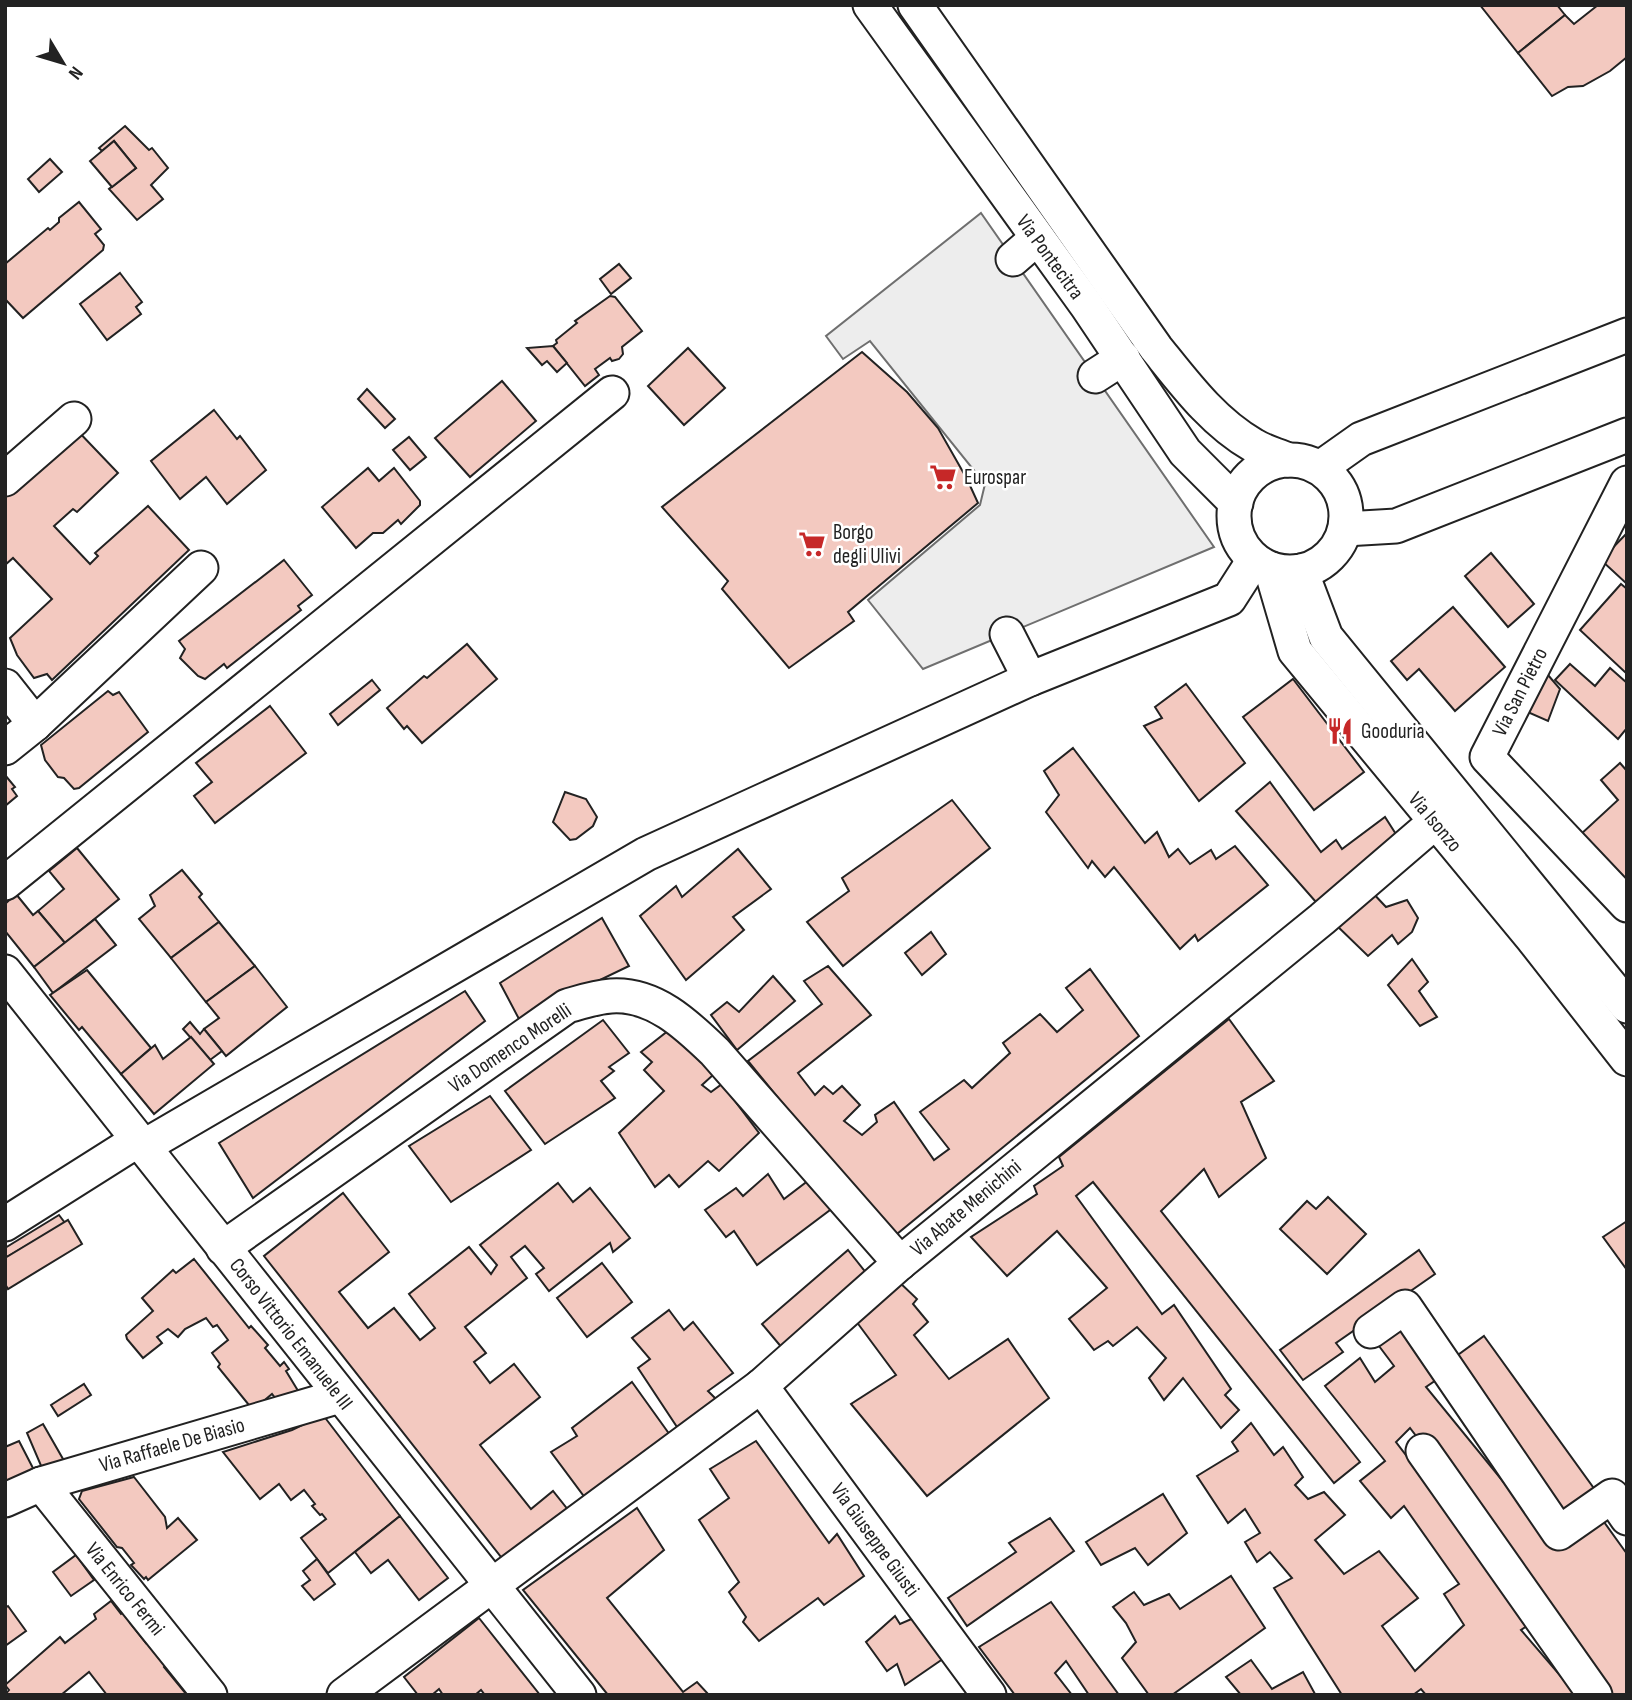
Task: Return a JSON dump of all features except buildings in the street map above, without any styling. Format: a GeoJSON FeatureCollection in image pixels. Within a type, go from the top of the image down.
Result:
{"type":"FeatureCollection","features":[{"type":"Feature","properties":{"kind":"street","name":"Via Pontecitra"},"geometry":{"type":"LineString","coordinates":[[870,5],[1025,249],[1123,358],[1185,452],[1236,503]]}},
{"type":"Feature","properties":{"kind":"street","name":"Via Pontecitra"},"geometry":{"type":"LineString","coordinates":[[915,5],[1156,348],[1191,392],[1226,427],[1255,447],[1289,460]]}},
{"type":"Feature","properties":{"kind":"street"},"geometry":{"type":"LineString","coordinates":[[1320,468],[1361,439],[1627,335]]}},
{"type":"Feature","properties":{"kind":"street"},"geometry":{"type":"LineString","coordinates":[[1095,376],[1123,358]]}},
{"type":"Feature","properties":{"kind":"street"},"geometry":{"type":"LineString","coordinates":[[5,883],[612,393]]}},
{"type":"Feature","properties":{"kind":"street"},"geometry":{"type":"LineString","coordinates":[[5,479],[74,419]]}},
{"type":"Feature","properties":{"kind":"street"},"geometry":{"type":"LineString","coordinates":[[1345,529],[1396,526],[1627,435]]}},
{"type":"Feature","properties":{"kind":"street"},"geometry":{"type":"LineString","coordinates":[[5,1224],[646,854],[1030,679],[1229,599],[1276,567],[1314,567],[1338,547],[1345,529],[1346,505],[1335,481],[1308,462],[1274,462],[1256,471],[1246,481],[1236,503],[1234,523],[1239,540],[1276,567]]}},
{"type":"Feature","properties":{"kind":"street","name":"Via San Pietro"},"geometry":{"type":"LineString","coordinates":[[1627,483],[1487,757],[1627,905]]}},
{"type":"Feature","properties":{"kind":"street","name":"Via Isonzo"},"geometry":{"type":"LineString","coordinates":[[1276,567],[1296,651],[1533,939],[1627,1059]]}},
{"type":"Feature","properties":{"kind":"street","name":"Via Isonzo"},"geometry":{"type":"LineString","coordinates":[[1276,567],[1326,637],[1627,1006]]}},
{"type":"Feature","properties":{"kind":"street"},"geometry":{"type":"LineString","coordinates":[[5,748],[35,724],[201,568]]}},
{"type":"Feature","properties":{"kind":"street"},"geometry":{"type":"LineString","coordinates":[[1007,634],[1030,679]]}},
{"type":"Feature","properties":{"kind":"street"},"geometry":{"type":"LineString","coordinates":[[5,686],[35,724]]}},
{"type":"Feature","properties":{"kind":"street","name":"Via Abate Menichini"},"geometry":{"type":"LineString","coordinates":[[344,1695],[761,1386],[900,1263],[1322,919],[1435,822]]}},
{"type":"Feature","properties":{"kind":"street","name":"Corso Vittorio Emanuele III"},"geometry":{"type":"LineString","coordinates":[[5,972],[579,1695]]}},
{"type":"Feature","properties":{"kind":"street","name":"Via Domenco Morelli"},"geometry":{"type":"LineString","coordinates":[[223,1248],[567,1006],[611,995],[645,1000],[682,1021],[715,1052],[900,1263]]}},
{"type":"Feature","properties":{"kind":"street"},"geometry":{"type":"LineString","coordinates":[[1371,1331],[1405,1307],[1559,1533],[1612,1496],[1627,1518]]}},
{"type":"Feature","properties":{"kind":"street","name":"Via Giuseppe Giusti"},"geometry":{"type":"LineString","coordinates":[[761,1386],[989,1695]]}},
{"type":"Feature","properties":{"kind":"street","name":"Via Raffaele De Biasio"},"geometry":{"type":"LineString","coordinates":[[5,1500],[41,1484],[340,1396]]}},
{"type":"Feature","properties":{"kind":"street"},"geometry":{"type":"LineString","coordinates":[[1423,1451],[1595,1695]]}},
{"type":"Feature","properties":{"kind":"street","name":"Via Enrico Fermi"},"geometry":{"type":"LineString","coordinates":[[41,1484],[210,1695]]}},
{"type":"Feature","properties":{"kind":"shaded area"},"geometry":{"type":"Polygon","coordinates":[[[981,213],[1214,547],[923,669],[868,600],[980,505],[985,484],[870,341],[843,359],[826,336],[981,213]]]}},
{"type":"Feature","properties":{"kind":"place","name":"Eurospar"},"geometry":{"type":"Point","coordinates":[943,477]}},
{"type":"Feature","properties":{"kind":"place","name":"Borgo degli Ulivi"},"geometry":{"type":"Point","coordinates":[812,544]}},
{"type":"Feature","properties":{"kind":"place","name":"Gooduria"},"geometry":{"type":"Point","coordinates":[1340,731]}}]}
